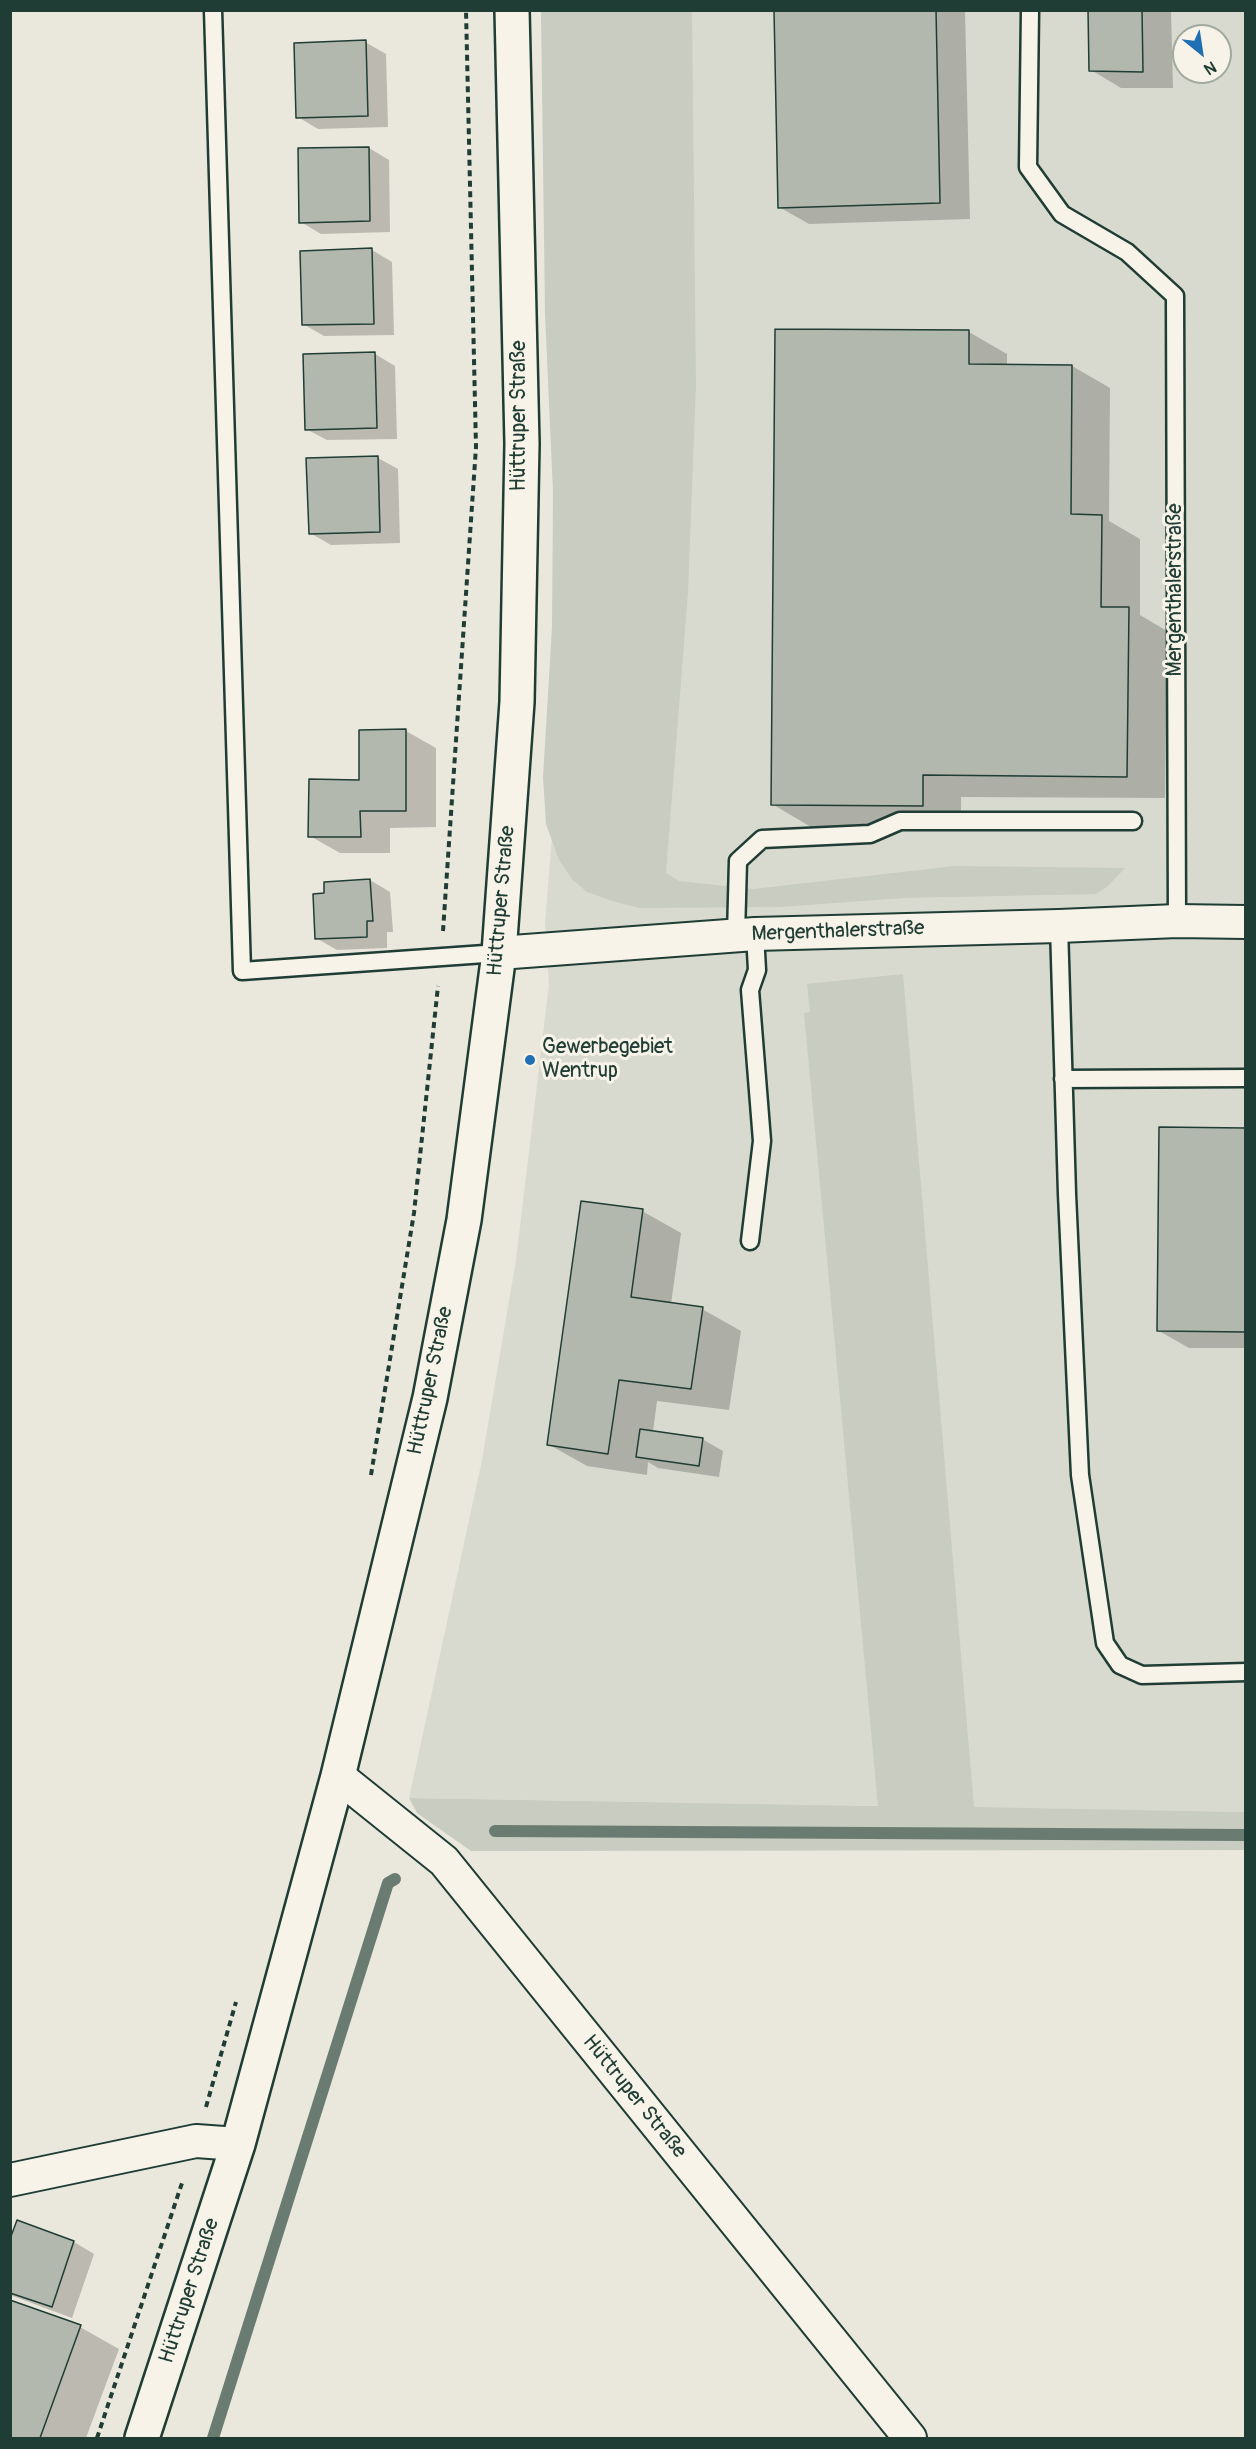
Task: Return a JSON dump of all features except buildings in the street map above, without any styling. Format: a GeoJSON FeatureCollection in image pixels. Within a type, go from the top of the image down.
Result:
{"type":"FeatureCollection","features":[{"type":"Feature","properties":{"kind":"main road","name":"Hüttruper Straße"},"geometry":{"type":"LineString","coordinates":[[142,2439],[238,2144],[338,1776],[432,1387],[464,1220],[499,953],[517,702],[522,456],[512,10]]}},
{"type":"Feature","properties":{"kind":"street","name":"Mergenthalerstraße"},"geometry":{"type":"LineString","coordinates":[[499,953],[746,934],[1245,921]]}},
{"type":"Feature","properties":{"kind":"street","name":"Hüttruper Straße"},"geometry":{"type":"LineString","coordinates":[[338,1776],[444,1861],[910,2439]]}},
{"type":"Feature","properties":{"kind":"street"},"geometry":{"type":"LineString","coordinates":[[10,2180],[196,2141],[238,2144]]}},
{"type":"Feature","properties":{"kind":"lane"},"geometry":{"type":"LineString","coordinates":[[213,10],[242,971],[499,953]]}},
{"type":"Feature","properties":{"kind":"lane","name":"Mergenthalerstraße"},"geometry":{"type":"LineString","coordinates":[[1030,10],[1028,167],[1062,214],[1127,252],[1175,296],[1177,921]]}},
{"type":"Feature","properties":{"kind":"lane"},"geometry":{"type":"LineString","coordinates":[[750,1241],[762,1141],[750,990],[757,970],[746,934],[738,861],[762,839],[870,834],[900,821],[1133,821]]}},
{"type":"Feature","properties":{"kind":"lane"},"geometry":{"type":"LineString","coordinates":[[1059,926],[1063,1078],[1080,1475],[1105,1643],[1120,1665],[1143,1675],[1245,1672]]}},
{"type":"Feature","properties":{"kind":"lane"},"geometry":{"type":"LineString","coordinates":[[1063,1078],[1245,1078]]}},
{"type":"Feature","properties":{"kind":"path"},"geometry":{"type":"LineString","coordinates":[[370,1477],[414,1214],[441,956],[476,447],[466,10]]}},
{"type":"Feature","properties":{"kind":"path"},"geometry":{"type":"LineString","coordinates":[[97,2439],[196,2141],[238,1995]]}},
{"type":"Feature","properties":{"kind":"shaded area"},"geometry":{"type":"Polygon","coordinates":[[[541,11],[692,11],[696,385],[688,592],[666,873],[679,881],[753,889],[955,866],[1125,868],[1107,887],[1096,894],[904,898],[780,907],[639,908],[587,892],[572,879],[559,860],[546,824],[543,778],[552,627],[553,492],[545,314],[541,11]]]}},
{"type":"Feature","properties":{"kind":"shaded area","name":"Gewerbegebiet Wentrup"},"geometry":{"type":"Polygon","coordinates":[[[576,11],[1245,11],[1245,1812],[409,1798],[482,1460],[516,1260],[549,984],[545,924],[572,583],[576,11]]]}},
{"type":"Feature","properties":{"kind":"shaded area"},"geometry":{"type":"Polygon","coordinates":[[[903,974],[974,1807],[1245,1812],[1245,1850],[471,1851],[417,1813],[409,1798],[878,1806],[804,1013],[810,1012],[807,984],[903,974]]]}},
{"type":"Feature","properties":{"kind":"waterway"},"geometry":{"type":"LineString","coordinates":[[495,1831],[1246,1835]]}},
{"type":"Feature","properties":{"kind":"waterway"},"geometry":{"type":"LineString","coordinates":[[213,2438],[388,1883],[395,1879]]}},
{"type":"Feature","properties":{"kind":"place","name":"Gewerbegebiet Wentrup"},"geometry":{"type":"Point","coordinates":[530,1060]}}]}
